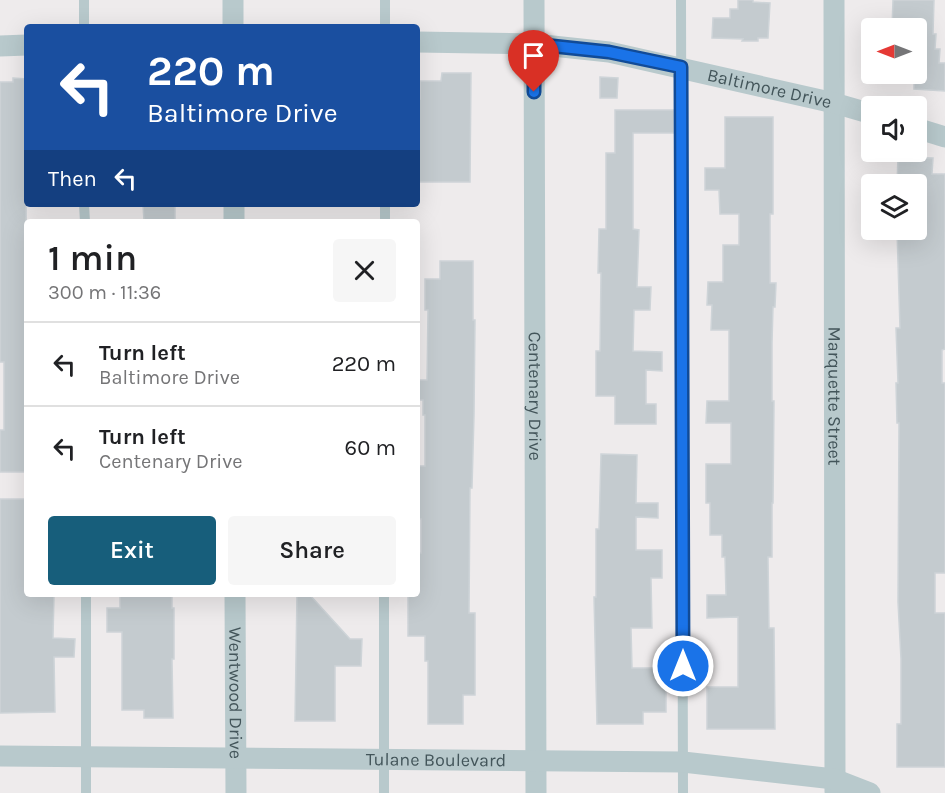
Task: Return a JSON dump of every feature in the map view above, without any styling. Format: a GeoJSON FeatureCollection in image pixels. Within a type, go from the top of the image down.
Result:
{"type":"FeatureCollection","features":[{"type":"Feature","properties":{"kind":"street"},"geometry":{"type":"LineString","coordinates":[[233,0],[233,24]]}},
{"type":"Feature","properties":{"kind":"street","name":"Centenary Drive"},"geometry":{"type":"LineString","coordinates":[[534,0],[536,793]]}},
{"type":"Feature","properties":{"kind":"street","name":"Marquette Street"},"geometry":{"type":"LineString","coordinates":[[834,0],[835,786]]}},
{"type":"Feature","properties":{"kind":"street","name":"Baltimore Drive"},"geometry":{"type":"LineString","coordinates":[[420,42],[534,44],[609,52],[861,111]]}},
{"type":"Feature","properties":{"kind":"street"},"geometry":{"type":"LineString","coordinates":[[0,46],[24,45]]}},
{"type":"Feature","properties":{"kind":"street"},"geometry":{"type":"LineString","coordinates":[[927,131],[945,137]]}},
{"type":"Feature","properties":{"kind":"street","name":"Wentwood Drive"},"geometry":{"type":"LineString","coordinates":[[236,597],[236,793]]}},
{"type":"Feature","properties":{"kind":"street","name":"Tulane Boulevard"},"geometry":{"type":"LineString","coordinates":[[0,756],[683,762],[870,793]]}},
{"type":"Feature","properties":{"kind":"lane"},"geometry":{"type":"LineString","coordinates":[[84,0],[84,24]]}},
{"type":"Feature","properties":{"kind":"lane"},"geometry":{"type":"LineString","coordinates":[[385,0],[385,24]]}},
{"type":"Feature","properties":{"kind":"lane"},"geometry":{"type":"LineString","coordinates":[[681,0],[683,793]]}},
{"type":"Feature","properties":{"kind":"lane"},"geometry":{"type":"LineString","coordinates":[[86,597],[86,793]]}},
{"type":"Feature","properties":{"kind":"lane"},"geometry":{"type":"LineString","coordinates":[[384,597],[384,793]]}},
{"type":"Feature","properties":{"kind":"building"},"geometry":{"type":"Polygon","coordinates":[[[738,0],[770,3],[768,38],[758,38],[758,41],[742,41],[743,39],[712,38],[713,18],[730,18],[730,9],[738,9],[738,0]]]}},
{"type":"Feature","properties":{"kind":"building"},"geometry":{"type":"Polygon","coordinates":[[[893,0],[934,0],[933,34],[936,34],[935,49],[940,49],[939,63],[945,63],[945,91],[914,89],[914,84],[927,84],[927,18],[892,18],[893,0]]]}},
{"type":"Feature","properties":{"kind":"building"},"geometry":{"type":"Polygon","coordinates":[[[442,73],[471,73],[470,182],[420,182],[420,81],[441,81],[442,73]]]}},
{"type":"Feature","properties":{"kind":"building"},"geometry":{"type":"Polygon","coordinates":[[[600,77],[618,78],[617,98],[600,98],[600,77]]]}},
{"type":"Feature","properties":{"kind":"building"},"geometry":{"type":"Polygon","coordinates":[[[13,78],[24,79],[24,207],[26,207],[26,219],[24,219],[24,472],[0,472],[0,430],[4,430],[4,362],[0,362],[0,82],[13,82],[13,78]]]}},
{"type":"Feature","properties":{"kind":"building"},"geometry":{"type":"Polygon","coordinates":[[[615,110],[674,110],[674,133],[633,133],[633,229],[639,230],[637,287],[651,287],[650,310],[634,310],[633,351],[662,352],[662,371],[646,370],[646,404],[656,404],[656,424],[615,424],[615,396],[596,396],[596,351],[600,351],[599,229],[606,229],[606,153],[615,153],[615,110]]]}},
{"type":"Feature","properties":{"kind":"building"},"geometry":{"type":"Polygon","coordinates":[[[725,117],[773,117],[770,283],[776,283],[772,343],[772,401],[774,401],[772,557],[768,557],[769,628],[774,628],[775,729],[707,729],[707,687],[738,687],[738,617],[707,618],[707,595],[726,595],[722,535],[710,535],[710,503],[706,503],[706,464],[731,464],[731,423],[706,423],[707,401],[729,401],[729,330],[711,330],[712,305],[707,305],[708,282],[723,282],[723,245],[739,245],[739,214],[720,214],[719,190],[705,190],[705,168],[725,168],[725,117]]]}},
{"type":"Feature","properties":{"kind":"building"},"geometry":{"type":"Polygon","coordinates":[[[927,158],[933,158],[932,174],[945,174],[945,349],[942,350],[942,383],[945,383],[945,573],[935,573],[935,613],[945,613],[945,767],[897,767],[897,724],[901,724],[898,602],[899,423],[897,423],[896,383],[898,383],[896,328],[900,328],[897,240],[927,240],[927,174],[897,174],[898,162],[927,162],[927,158]]]}},
{"type":"Feature","properties":{"kind":"building"},"geometry":{"type":"Polygon","coordinates":[[[143,207],[175,207],[175,219],[144,219],[143,207]]]}},
{"type":"Feature","properties":{"kind":"building"},"geometry":{"type":"Polygon","coordinates":[[[440,261],[473,261],[474,415],[472,488],[470,488],[469,613],[475,613],[475,695],[463,695],[463,724],[428,724],[428,661],[425,661],[425,636],[408,636],[408,597],[420,597],[420,466],[425,466],[425,415],[423,415],[423,400],[420,400],[420,380],[427,380],[428,310],[425,310],[425,279],[440,279],[440,261]]]}},
{"type":"Feature","properties":{"kind":"building"},"geometry":{"type":"Polygon","coordinates":[[[601,454],[637,455],[636,503],[658,503],[658,518],[636,517],[636,550],[662,550],[662,578],[651,578],[652,628],[631,628],[632,668],[666,668],[666,712],[643,712],[643,724],[597,724],[594,597],[596,597],[596,529],[599,529],[601,454]]]}},
{"type":"Feature","properties":{"kind":"building"},"geometry":{"type":"Polygon","coordinates":[[[0,499],[24,499],[24,597],[54,597],[53,638],[75,639],[74,657],[54,657],[55,712],[0,713],[0,499]]]}},
{"type":"Feature","properties":{"kind":"building"},"geometry":{"type":"Polygon","coordinates":[[[120,597],[172,597],[172,608],[174,608],[173,718],[144,718],[144,710],[122,710],[122,632],[107,632],[107,608],[120,608],[120,597]]]}},
{"type":"Feature","properties":{"kind":"building"},"geometry":{"type":"Polygon","coordinates":[[[297,597],[312,597],[350,639],[362,639],[361,666],[335,666],[335,721],[295,721],[297,597]]]}},
{"type":"Feature","properties":{"kind":"route"},"geometry":{"type":"LineString","coordinates":[[534,92],[534,44],[609,52],[681,67],[683,666]]}}]}
